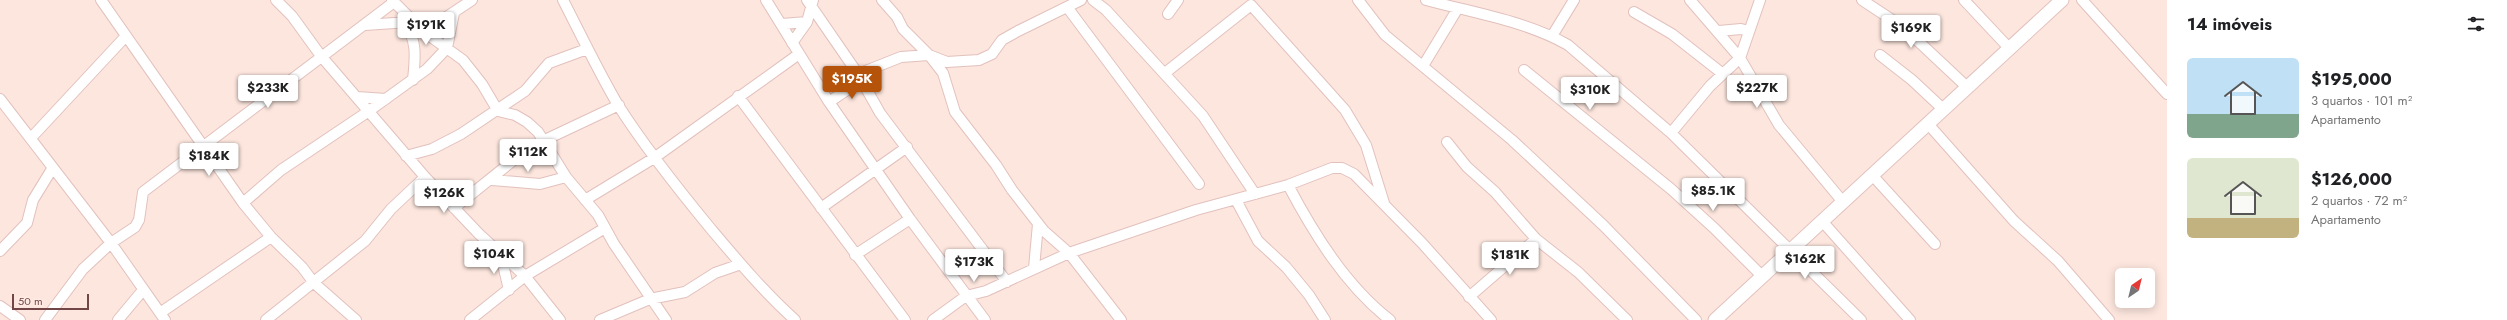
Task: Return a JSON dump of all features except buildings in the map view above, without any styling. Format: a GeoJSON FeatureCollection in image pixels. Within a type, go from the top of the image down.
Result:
{"type":"FeatureCollection","features":[{"type":"Feature","properties":{"kind":"street"},"geometry":{"type":"LineString","coordinates":[[101,0],[243,203],[271,237],[302,267],[314,283],[356,320]]}},
{"type":"Feature","properties":{"kind":"street"},"geometry":{"type":"LineString","coordinates":[[276,0],[292,16],[321,56],[406,156],[501,256],[524,276],[555,318]]}},
{"type":"Feature","properties":{"kind":"street"},"geometry":{"type":"LineString","coordinates":[[424,32],[472,0]]}},
{"type":"Feature","properties":{"kind":"street"},"geometry":{"type":"LineString","coordinates":[[563,0],[587,50],[618,105],[654,158],[740,264],[771,298],[795,320]]}},
{"type":"Feature","properties":{"kind":"street"},"geometry":{"type":"LineString","coordinates":[[882,0],[897,17],[903,29],[929,55],[943,73],[956,112],[996,165],[1012,190],[1038,224],[1069,253],[1121,320]]}},
{"type":"Feature","properties":{"kind":"street"},"geometry":{"type":"LineString","coordinates":[[829,102],[860,77],[901,57],[929,55],[947,62],[979,60],[992,54],[1002,40],[1012,34],[1081,0]]}},
{"type":"Feature","properties":{"kind":"street"},"geometry":{"type":"LineString","coordinates":[[1092,0],[1106,10],[1165,73],[1214,130],[1255,194]]}},
{"type":"Feature","properties":{"kind":"street"},"geometry":{"type":"LineString","coordinates":[[1168,14],[1178,0]]}},
{"type":"Feature","properties":{"kind":"street"},"geometry":{"type":"LineString","coordinates":[[1358,0],[1384,35],[1512,140],[1603,225],[1696,320]]}},
{"type":"Feature","properties":{"kind":"street"},"geometry":{"type":"LineString","coordinates":[[1426,0],[1471,10],[1552,36],[1568,45],[1671,133],[1861,320]]}},
{"type":"Feature","properties":{"kind":"street"},"geometry":{"type":"LineString","coordinates":[[1552,36],[1574,0]]}},
{"type":"Feature","properties":{"kind":"street"},"geometry":{"type":"LineString","coordinates":[[1690,0],[1719,31],[1740,58],[1779,125],[1843,202]]}},
{"type":"Feature","properties":{"kind":"street"},"geometry":{"type":"LineString","coordinates":[[1671,133],[1710,86],[1740,58],[1760,0]]}},
{"type":"Feature","properties":{"kind":"street"},"geometry":{"type":"LineString","coordinates":[[1862,0],[1903,27],[1967,87]]}},
{"type":"Feature","properties":{"kind":"street"},"geometry":{"type":"LineString","coordinates":[[1964,0],[2009,48]]}},
{"type":"Feature","properties":{"kind":"street"},"geometry":{"type":"LineString","coordinates":[[1715,320],[1929,125],[1967,87],[2062,0]]}},
{"type":"Feature","properties":{"kind":"street"},"geometry":{"type":"LineString","coordinates":[[2082,0],[2167,94]]}},
{"type":"Feature","properties":{"kind":"street"},"geometry":{"type":"LineString","coordinates":[[45,320],[73,280],[111,243],[135,227],[139,220],[140,197],[143,192],[321,56],[365,25],[393,1],[408,22],[413,38],[416,55],[413,80]]}},
{"type":"Feature","properties":{"kind":"street"},"geometry":{"type":"LineString","coordinates":[[769,1],[792,43],[829,102],[910,219],[985,320]]}},
{"type":"Feature","properties":{"kind":"street"},"geometry":{"type":"LineString","coordinates":[[792,43],[807,22],[811,1]]}},
{"type":"Feature","properties":{"kind":"street"},"geometry":{"type":"LineString","coordinates":[[811,1],[860,77],[880,113],[1007,282]]}},
{"type":"Feature","properties":{"kind":"street"},"geometry":{"type":"LineString","coordinates":[[1165,73],[1254,3],[1345,110],[1366,145],[1384,205]]}},
{"type":"Feature","properties":{"kind":"street"},"geometry":{"type":"LineString","coordinates":[[1067,7],[1199,184]]}},
{"type":"Feature","properties":{"kind":"street"},"geometry":{"type":"LineString","coordinates":[[1423,66],[1458,8]]}},
{"type":"Feature","properties":{"kind":"street"},"geometry":{"type":"LineString","coordinates":[[1634,12],[1672,34],[1723,74]]}},
{"type":"Feature","properties":{"kind":"street"},"geometry":{"type":"LineString","coordinates":[[243,203],[281,170],[413,80],[448,48],[454,13]]}},
{"type":"Feature","properties":{"kind":"street"},"geometry":{"type":"LineString","coordinates":[[365,25],[408,22],[448,48],[472,69],[498,111],[515,115],[527,122],[544,141],[566,177],[598,215],[605,228],[640,279],[650,299],[666,320]]}},
{"type":"Feature","properties":{"kind":"street"},"geometry":{"type":"LineString","coordinates":[[782,24],[807,22]]}},
{"type":"Feature","properties":{"kind":"street"},"geometry":{"type":"LineString","coordinates":[[1719,31],[1741,29],[1749,31]]}},
{"type":"Feature","properties":{"kind":"street"},"geometry":{"type":"LineString","coordinates":[[31,138],[126,36]]}},
{"type":"Feature","properties":{"kind":"street"},"geometry":{"type":"LineString","coordinates":[[406,156],[432,149],[498,111],[531,86],[549,63],[587,50]]}},
{"type":"Feature","properties":{"kind":"street"},"geometry":{"type":"LineString","coordinates":[[585,200],[654,158],[738,96],[799,54]]}},
{"type":"Feature","properties":{"kind":"street"},"geometry":{"type":"LineString","coordinates":[[1880,55],[1912,80],[1943,110]]}},
{"type":"Feature","properties":{"kind":"street"},"geometry":{"type":"LineString","coordinates":[[1524,70],[1671,189],[1714,228],[1763,277]]}},
{"type":"Feature","properties":{"kind":"street"},"geometry":{"type":"LineString","coordinates":[[738,96],[855,255],[905,320]]}},
{"type":"Feature","properties":{"kind":"street"},"geometry":{"type":"LineString","coordinates":[[357,97],[386,99]]}},
{"type":"Feature","properties":{"kind":"street"},"geometry":{"type":"LineString","coordinates":[[1,103],[31,138],[52,169],[111,243],[162,316],[271,237]]}},
{"type":"Feature","properties":{"kind":"street"},"geometry":{"type":"LineString","coordinates":[[454,208],[492,180],[530,148],[618,105]]}},
{"type":"Feature","properties":{"kind":"street"},"geometry":{"type":"LineString","coordinates":[[1929,125],[2014,221],[2058,261],[2109,320]]}},
{"type":"Feature","properties":{"kind":"street"},"geometry":{"type":"LineString","coordinates":[[1447,142],[1467,167],[1495,192],[1536,239],[1578,272],[1627,320]]}},
{"type":"Feature","properties":{"kind":"street"},"geometry":{"type":"LineString","coordinates":[[821,208],[907,148]]}},
{"type":"Feature","properties":{"kind":"street"},"geometry":{"type":"LineString","coordinates":[[933,320],[966,296],[986,291],[1069,253],[1196,210],[1288,186],[1332,168],[1342,168],[1354,174],[1422,243],[1491,320]]}},
{"type":"Feature","properties":{"kind":"street"},"geometry":{"type":"LineString","coordinates":[[0,251],[28,224],[33,200],[52,169]]}},
{"type":"Feature","properties":{"kind":"street"},"geometry":{"type":"LineString","coordinates":[[1873,176],[1934,244]]}},
{"type":"Feature","properties":{"kind":"street"},"geometry":{"type":"LineString","coordinates":[[266,320],[365,241],[391,208],[425,177]]}},
{"type":"Feature","properties":{"kind":"street"},"geometry":{"type":"LineString","coordinates":[[492,180],[540,184],[566,177]]}},
{"type":"Feature","properties":{"kind":"street"},"geometry":{"type":"LineString","coordinates":[[1288,186],[1318,236],[1348,277],[1377,309],[1390,320]]}},
{"type":"Feature","properties":{"kind":"street"},"geometry":{"type":"LineString","coordinates":[[1236,200],[1258,241],[1286,268],[1309,295],[1325,320]]}},
{"type":"Feature","properties":{"kind":"street"},"geometry":{"type":"LineString","coordinates":[[855,255],[910,219]]}},
{"type":"Feature","properties":{"kind":"street"},"geometry":{"type":"LineString","coordinates":[[1822,221],[1910,320]]}},
{"type":"Feature","properties":{"kind":"street"},"geometry":{"type":"LineString","coordinates":[[1034,268],[1038,224]]}},
{"type":"Feature","properties":{"kind":"street"},"geometry":{"type":"LineString","coordinates":[[470,320],[509,290],[524,276],[605,228]]}},
{"type":"Feature","properties":{"kind":"street"},"geometry":{"type":"LineString","coordinates":[[1469,297],[1536,239]]}},
{"type":"Feature","properties":{"kind":"street"},"geometry":{"type":"LineString","coordinates":[[501,256],[509,290]]}},
{"type":"Feature","properties":{"kind":"street"},"geometry":{"type":"LineString","coordinates":[[600,320],[650,299],[684,292],[715,273],[740,264]]}},
{"type":"Feature","properties":{"kind":"street"},"geometry":{"type":"LineString","coordinates":[[118,320],[143,290]]}},
{"type":"Feature","properties":{"kind":"street"},"geometry":{"type":"LineString","coordinates":[[0,306],[20,320]]}}]}
